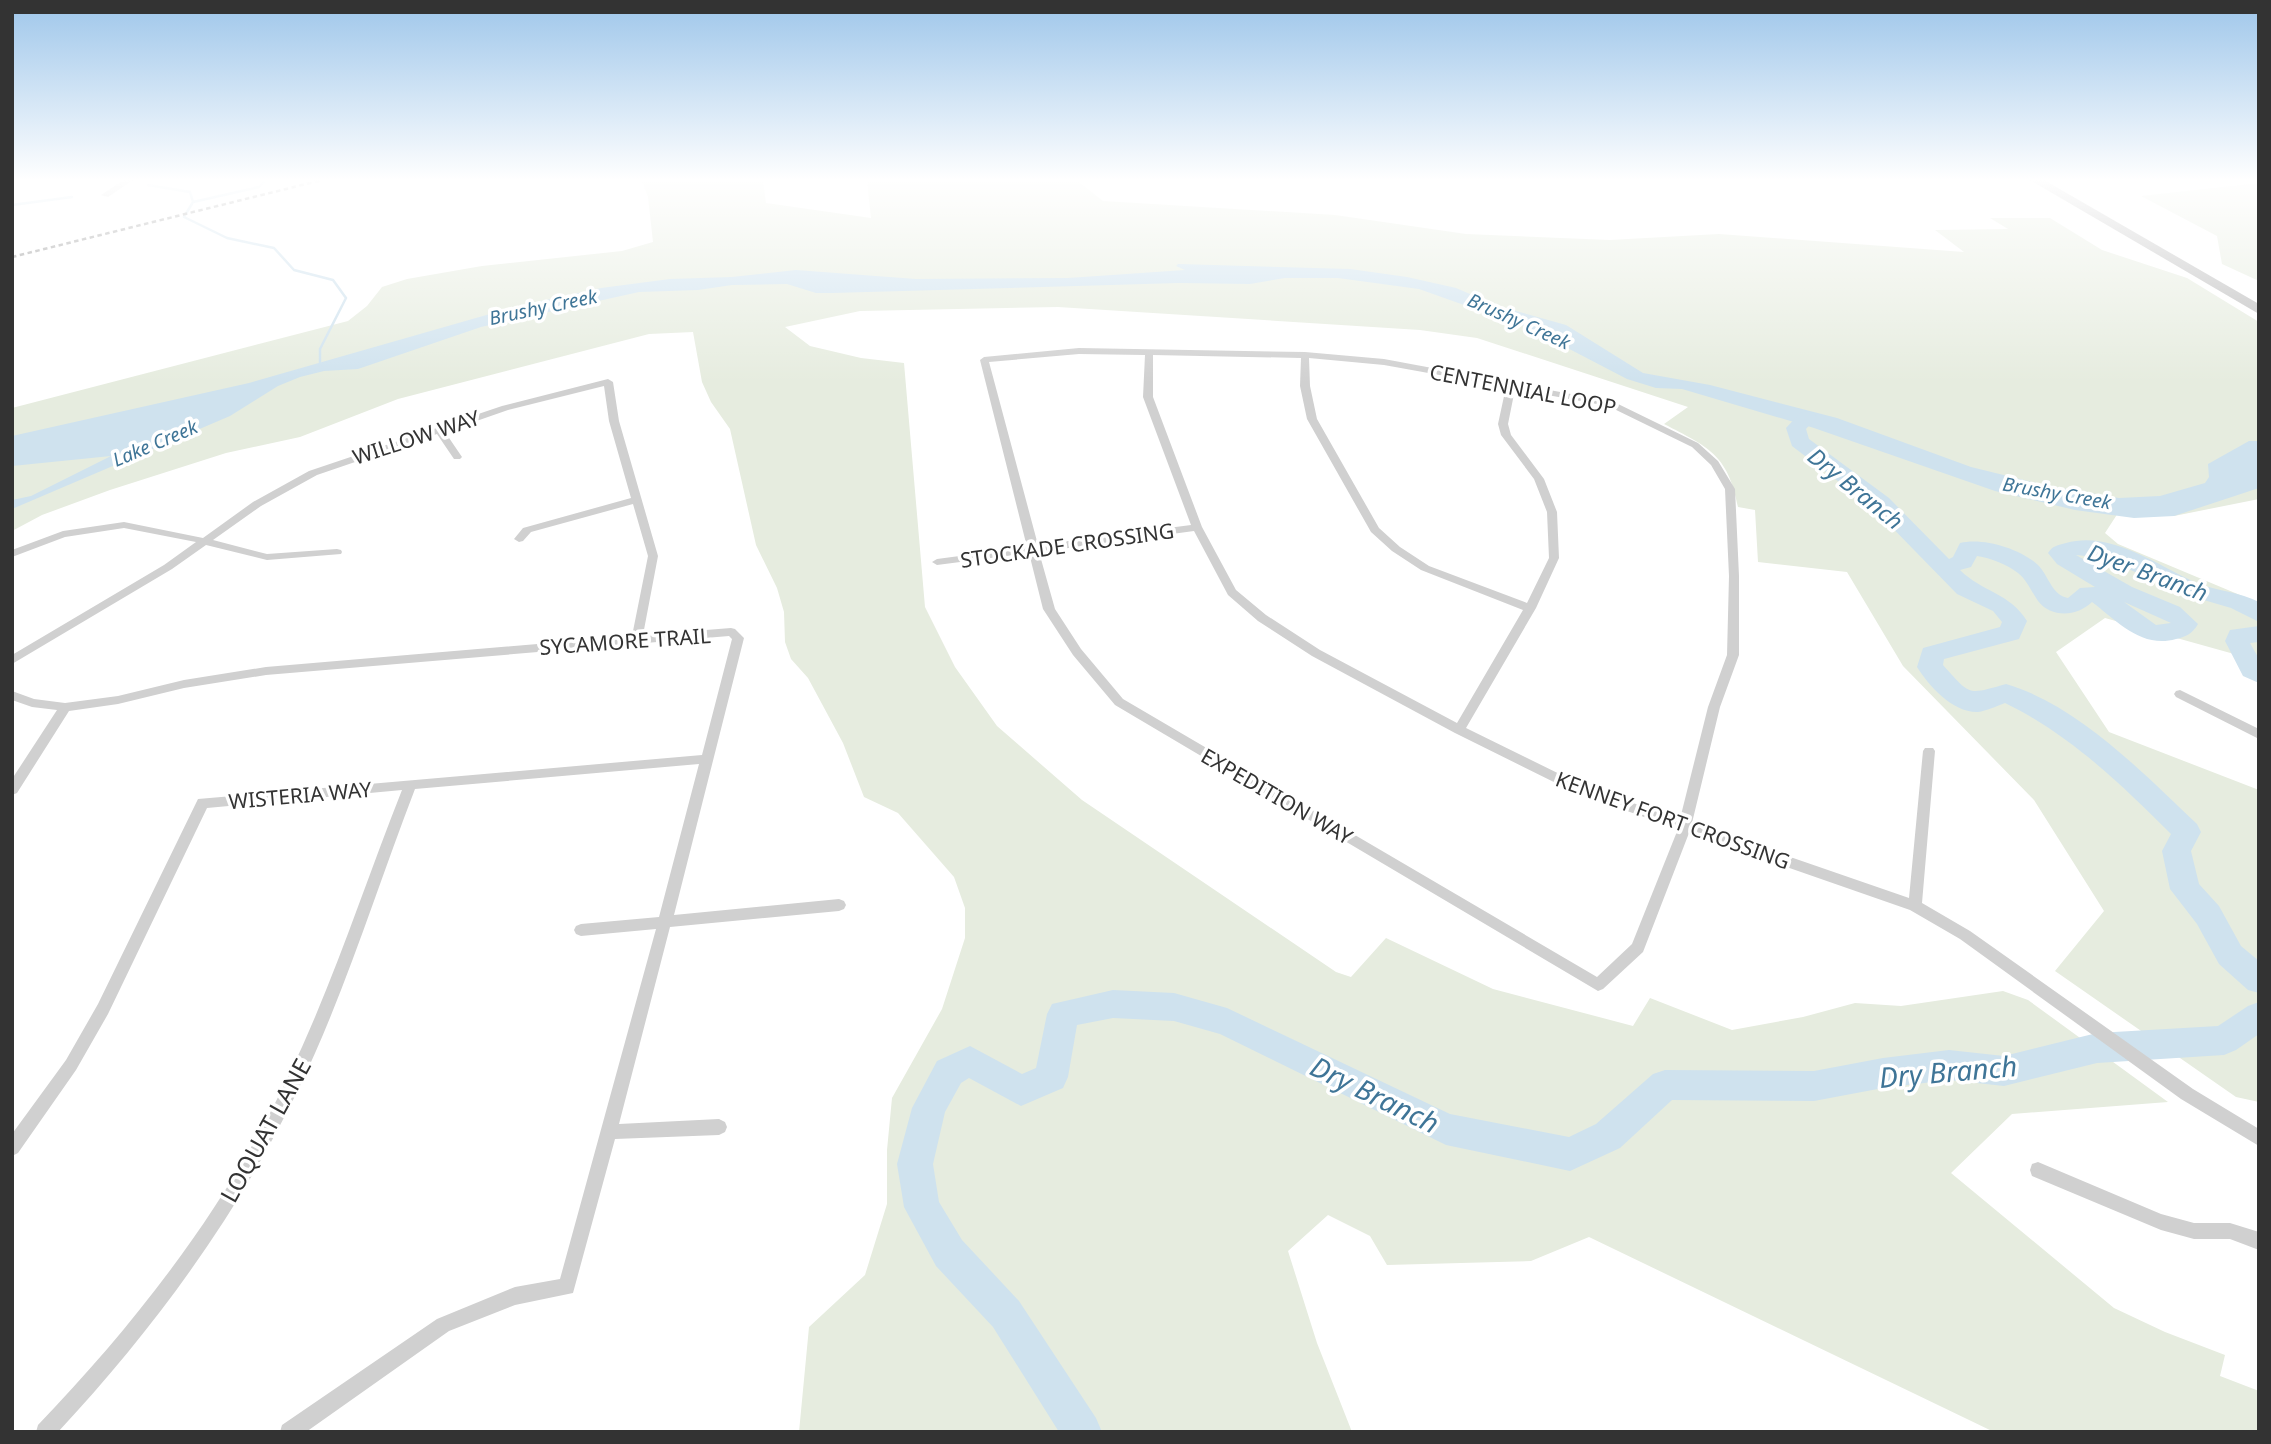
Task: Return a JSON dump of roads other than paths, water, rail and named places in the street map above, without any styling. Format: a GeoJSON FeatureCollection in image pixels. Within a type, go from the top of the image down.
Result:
{"type":"FeatureCollection","features":[{"type":"Feature","properties":{"kind":"main road"},"geometry":{"type":"LineString","coordinates":[[2152,247],[2259,310]]}},
{"type":"Feature","properties":{"kind":"main road"},"geometry":{"type":"LineString","coordinates":[[2170,247],[2259,298]]}},
{"type":"Feature","properties":{"kind":"street","name":"CENTENNIAL LOOP"},"geometry":{"type":"LineString","coordinates":[[984,360],[1079,351],[1305,355],[1384,362],[1611,404],[1695,445],[1715,463],[1730,489],[1734,576],[1732,655],[1714,707],[1685,827]]}},
{"type":"Feature","properties":{"kind":"street","name":"KENNEY FORT CROSSING"},"geometry":{"type":"LineString","coordinates":[[1149,352],[1148,397],[1197,527],[1232,592],[1262,618],[1316,653],[1459,730],[1581,790],[1915,906],[1965,935],[2187,1094],[2259,1138]]}},
{"type":"Feature","properties":{"kind":"street"},"geometry":{"type":"LineString","coordinates":[[1305,355],[1305,386],[1312,419],[1375,530],[1396,549],[1425,568],[1530,608]]}},
{"type":"Feature","properties":{"kind":"street","name":"EXPEDITION WAY"},"geometry":{"type":"LineString","coordinates":[[984,360],[1049,608],[1077,652],[1119,702],[1598,985],[1638,948],[1685,827]]}},
{"type":"Feature","properties":{"kind":"street","name":"WILLOW WAY"},"geometry":{"type":"LineString","coordinates":[[12,660],[148,580],[257,504],[313,473],[538,399],[608,382],[614,421],[653,556],[637,638]]}},
{"type":"Feature","properties":{"kind":"street"},"geometry":{"type":"LineString","coordinates":[[1459,730],[1530,608],[1554,558],[1552,512],[1539,479],[1506,435],[1504,414],[1511,385]]}},
{"type":"Feature","properties":{"kind":"street"},"geometry":{"type":"LineString","coordinates":[[439,430],[457,457]]}},
{"type":"Feature","properties":{"kind":"street"},"geometry":{"type":"LineString","coordinates":[[519,539],[527,530],[636,499]]}},
{"type":"Feature","properties":{"kind":"street"},"geometry":{"type":"LineString","coordinates":[[12,554],[52,537],[105,526],[133,526],[267,557],[337,552]]}},
{"type":"Feature","properties":{"kind":"street","name":"STOCKADE CROSSING"},"geometry":{"type":"LineString","coordinates":[[937,562],[1197,527]]}},
{"type":"Feature","properties":{"kind":"street","name":"SYCAMORE TRAIL"},"geometry":{"type":"LineString","coordinates":[[12,695],[32,703],[65,707],[118,700],[184,684],[267,671],[637,638],[731,632],[738,638],[567,1287],[515,1296],[443,1325],[289,1432]]}},
{"type":"Feature","properties":{"kind":"street"},"geometry":{"type":"LineString","coordinates":[[2180,694],[2259,735]]}},
{"type":"Feature","properties":{"kind":"street"},"geometry":{"type":"LineString","coordinates":[[12,790],[65,707]]}},
{"type":"Feature","properties":{"kind":"street"},"geometry":{"type":"LineString","coordinates":[[1915,906],[1929,751]]}},
{"type":"Feature","properties":{"kind":"street","name":"WISTERIA WAY"},"geometry":{"type":"LineString","coordinates":[[12,1148],[64,1075],[103,1009],[204,803],[706,759]]}},
{"type":"Feature","properties":{"kind":"street","name":"LOQUAT LANE"},"geometry":{"type":"LineString","coordinates":[[45,1432],[129,1338],[174,1279],[256,1155],[318,1029],[410,786]]}},
{"type":"Feature","properties":{"kind":"street"},"geometry":{"type":"LineString","coordinates":[[581,930],[839,905]]}},
{"type":"Feature","properties":{"kind":"street"},"geometry":{"type":"LineString","coordinates":[[607,1132],[719,1127]]}},
{"type":"Feature","properties":{"kind":"street"},"geometry":{"type":"LineString","coordinates":[[2038,1170],[2161,1222],[2194,1231],[2230,1231],[2259,1242]]}},
{"type":"Feature","properties":{"kind":"water"},"geometry":{"type":"Polygon","coordinates":[[[1176,266],[1350,269],[1407,277],[1456,288],[1498,306],[1566,325],[1643,373],[1710,385],[1837,418],[1971,467],[2044,485],[2119,498],[2160,496],[2205,483],[2209,477],[2208,464],[2249,441],[2259,441],[2259,488],[2174,516],[2134,518],[2075,510],[1995,491],[1814,428],[1682,389],[1656,388],[1627,379],[1529,328],[1419,289],[1338,278],[1285,278],[1250,284],[1179,283],[816,293],[787,284],[639,292],[481,327],[358,369],[324,371],[300,377],[278,386],[230,416],[12,509],[12,500],[31,496],[111,456],[12,466],[12,436],[249,383],[514,307],[601,288],[670,279],[732,277],[796,270],[916,279],[1068,278],[1185,270],[1176,266]]]}},
{"type":"Feature","properties":{"kind":"waterway"},"geometry":{"type":"LineString","coordinates":[[271,247],[294,270],[333,280],[346,298],[320,349],[320,365]]}},
{"type":"Feature","properties":{"kind":"waterway","name":"Dry Branch"},"geometry":{"type":"LineString","coordinates":[[1807,417],[1796,428],[1799,442],[1881,503],[1944,567]]}},
{"type":"Feature","properties":{"kind":"waterway","name":"Dyer Branch"},"geometry":{"type":"LineString","coordinates":[[1944,567],[1963,562],[1968,548],[1983,550],[2024,566],[2050,600],[2056,603],[2074,606],[2088,593],[2100,596],[2149,632],[2169,633],[2186,624],[2172,612],[2098,579],[2059,553],[2075,548],[2093,548],[2132,560],[2188,588],[2240,603],[2259,614]]}},
{"type":"Feature","properties":{"kind":"waterway","name":"Dry Branch"},"geometry":{"type":"LineString","coordinates":[[1944,567],[1965,589],[2001,605],[2015,621],[2010,633],[1932,654],[1930,667],[1954,694],[1977,703],[2006,693],[2055,719],[2102,754],[2168,813],[2187,832],[2176,851],[2185,889],[2208,915],[2230,955],[2259,980]]}},
{"type":"Feature","properties":{"kind":"waterway","name":"Dyer Branch"},"geometry":{"type":"LineString","coordinates":[[2259,634],[2239,636],[2237,641],[2252,670],[2259,674]]}},
{"type":"Feature","properties":{"kind":"waterway","name":"Dry Branch"},"geometry":{"type":"LineString","coordinates":[[1082,1432],[1006,1314],[949,1253],[922,1207],[915,1164],[929,1108],[949,1072],[970,1061],[1021,1091],[1051,1077],[1063,1014],[1113,1004],[1174,1007],[1227,1022],[1446,1129],[1570,1154],[1608,1136],[1665,1085],[1814,1086],[1883,1073],[1949,1065],[2004,1071],[2097,1048],[2224,1040],[2259,1016]]}},
{"type":"Feature","properties":{"kind":"railway"},"geometry":{"type":"LineString","coordinates":[[12,257],[51,247]]}},
{"type":"Feature","properties":{"kind":"water label","name":"Brushy Creek"},"geometry":{"type":"Point","coordinates":[543,307]}},
{"type":"Feature","properties":{"kind":"water label","name":"Brushy Creek"},"geometry":{"type":"Point","coordinates":[1519,321]}},
{"type":"Feature","properties":{"kind":"water label","name":"Lake Creek"},"geometry":{"type":"Point","coordinates":[155,443]}},
{"type":"Feature","properties":{"kind":"water label","name":"Brushy Creek"},"geometry":{"type":"Point","coordinates":[2057,493]}}]}
